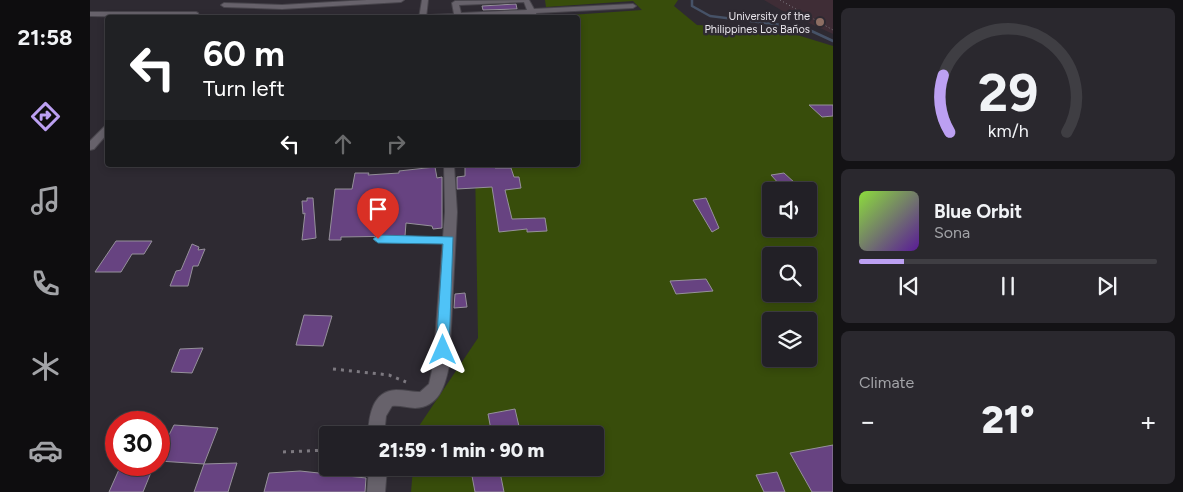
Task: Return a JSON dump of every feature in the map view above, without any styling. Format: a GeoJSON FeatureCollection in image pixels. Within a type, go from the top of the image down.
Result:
{"type":"FeatureCollection","features":[{"type":"Feature","properties":{"kind":"street"},"geometry":{"type":"LineString","coordinates":[[224,5],[244,9],[401,0]]}},
{"type":"Feature","properties":{"kind":"street"},"geometry":{"type":"LineString","coordinates":[[425,0],[427,15]]}},
{"type":"Feature","properties":{"kind":"street"},"geometry":{"type":"LineString","coordinates":[[427,15],[431,0]]}},
{"type":"Feature","properties":{"kind":"street"},"geometry":{"type":"LineString","coordinates":[[459,15],[456,3],[526,0],[534,15],[633,6]]}},
{"type":"Feature","properties":{"kind":"street"},"geometry":{"type":"LineString","coordinates":[[278,15],[282,7]]}},
{"type":"Feature","properties":{"kind":"street"},"geometry":{"type":"LineString","coordinates":[[90,14],[114,15]]}},
{"type":"Feature","properties":{"kind":"street"},"geometry":{"type":"LineString","coordinates":[[90,147],[105,130]]}},
{"type":"Feature","properties":{"kind":"street"},"geometry":{"type":"LineString","coordinates":[[377,426],[378,411],[383,403],[393,398],[425,399],[432,394],[438,382],[442,366],[449,240],[449,167]]}},
{"type":"Feature","properties":{"kind":"street"},"geometry":{"type":"LineString","coordinates":[[376,492],[377,476]]}},
{"type":"Feature","properties":{"kind":"lane"},"geometry":{"type":"LineString","coordinates":[[378,239],[449,240]]}},
{"type":"Feature","properties":{"kind":"path"},"geometry":{"type":"LineString","coordinates":[[780,0],[833,30]]}},
{"type":"Feature","properties":{"kind":"path"},"geometry":{"type":"LineString","coordinates":[[333,370],[389,375],[432,394]]}},
{"type":"Feature","properties":{"kind":"path"},"geometry":{"type":"LineString","coordinates":[[283,452],[319,450]]}},
{"type":"Feature","properties":{"kind":"shaded area","name":"University of the Philippines Los Baños"},"geometry":{"type":"Polygon","coordinates":[[[764,0],[833,0],[833,34],[781,10],[764,0]]]}},
{"type":"Feature","properties":{"kind":"green space"},"geometry":{"type":"Polygon","coordinates":[[[545,0],[678,0],[674,6],[697,25],[781,30],[833,46],[833,492],[411,492],[412,476],[604,476],[604,426],[419,426],[478,338],[475,167],[580,167],[580,15],[570,15],[642,10],[633,1],[546,7],[545,0]]]}},
{"type":"Feature","properties":{"kind":"building"},"geometry":{"type":"Polygon","coordinates":[[[516,4],[517,9],[483,10],[482,6],[516,4]]]}},
{"type":"Feature","properties":{"kind":"building"},"geometry":{"type":"Polygon","coordinates":[[[809,105],[833,105],[833,116],[822,117],[809,105]]]}},
{"type":"Feature","properties":{"kind":"building"},"geometry":{"type":"Polygon","coordinates":[[[435,167],[437,178],[442,177],[442,228],[433,229],[432,226],[406,223],[405,236],[341,237],[341,240],[329,240],[335,189],[352,189],[355,173],[369,173],[368,175],[399,173],[399,171],[435,167]]]}},
{"type":"Feature","properties":{"kind":"building"},"geometry":{"type":"Polygon","coordinates":[[[465,167],[511,168],[514,177],[519,177],[521,188],[505,190],[512,219],[545,218],[547,231],[527,232],[527,229],[499,232],[492,187],[457,189],[457,177],[465,176],[465,167]]]}},
{"type":"Feature","properties":{"kind":"building"},"geometry":{"type":"Polygon","coordinates":[[[784,173],[794,182],[777,182],[771,175],[784,173]]]}},
{"type":"Feature","properties":{"kind":"building"},"geometry":{"type":"Polygon","coordinates":[[[307,198],[313,198],[316,238],[302,240],[305,213],[303,214],[302,201],[307,201],[307,198]]]}},
{"type":"Feature","properties":{"kind":"building"},"geometry":{"type":"Polygon","coordinates":[[[706,198],[719,228],[712,232],[693,200],[706,198]]]}},
{"type":"Feature","properties":{"kind":"building"},"geometry":{"type":"Polygon","coordinates":[[[116,241],[152,241],[144,254],[132,254],[121,272],[95,272],[116,241]]]}},
{"type":"Feature","properties":{"kind":"building"},"geometry":{"type":"Polygon","coordinates":[[[192,244],[199,247],[198,250],[205,249],[198,266],[193,266],[188,286],[170,286],[176,271],[181,270],[192,244]]]}},
{"type":"Feature","properties":{"kind":"building"},"geometry":{"type":"Polygon","coordinates":[[[706,279],[713,291],[676,294],[670,281],[706,279]]]}},
{"type":"Feature","properties":{"kind":"building"},"geometry":{"type":"Polygon","coordinates":[[[465,293],[467,307],[454,308],[455,294],[465,293]]]}},
{"type":"Feature","properties":{"kind":"building"},"geometry":{"type":"Polygon","coordinates":[[[304,315],[332,316],[323,346],[296,345],[304,315]]]}},
{"type":"Feature","properties":{"kind":"building"},"geometry":{"type":"Polygon","coordinates":[[[203,348],[192,373],[171,372],[180,349],[203,348]]]}},
{"type":"Feature","properties":{"kind":"building"},"geometry":{"type":"Polygon","coordinates":[[[515,409],[519,426],[490,426],[488,414],[515,409]]]}},
{"type":"Feature","properties":{"kind":"building"},"geometry":{"type":"Polygon","coordinates":[[[174,425],[218,428],[204,464],[170,462],[170,433],[174,425]]]}},
{"type":"Feature","properties":{"kind":"building"},"geometry":{"type":"Polygon","coordinates":[[[833,445],[833,492],[812,492],[790,453],[833,445]]]}},
{"type":"Feature","properties":{"kind":"building"},"geometry":{"type":"Polygon","coordinates":[[[237,463],[228,492],[194,492],[204,464],[237,463]]]}},
{"type":"Feature","properties":{"kind":"building"},"geometry":{"type":"Polygon","coordinates":[[[300,471],[319,473],[319,476],[366,478],[365,492],[264,492],[269,473],[300,471]]]}},
{"type":"Feature","properties":{"kind":"building"},"geometry":{"type":"Polygon","coordinates":[[[777,472],[785,492],[764,492],[756,475],[777,472]]]}},
{"type":"Feature","properties":{"kind":"building"},"geometry":{"type":"Polygon","coordinates":[[[116,476],[150,476],[143,492],[109,492],[116,476]]]}},
{"type":"Feature","properties":{"kind":"building"},"geometry":{"type":"Polygon","coordinates":[[[472,476],[501,476],[504,492],[475,492],[472,476]]]}},
{"type":"Feature","properties":{"kind":"waterway"},"geometry":{"type":"LineString","coordinates":[[692,0],[692,6],[710,16],[805,28],[833,41]]}},
{"type":"Feature","properties":{"kind":"place","name":"University of the Philippines Los Baños"},"geometry":{"type":"Point","coordinates":[820,22]}},
{"type":"Feature","properties":{"kind":"route"},"geometry":{"type":"LineString","coordinates":[[378,239],[449,240],[443,319],[443,350]]}}]}
